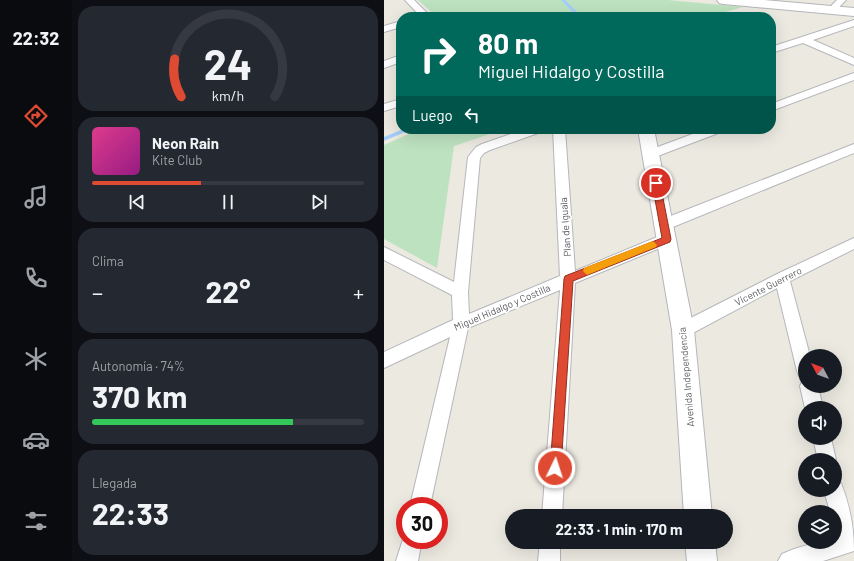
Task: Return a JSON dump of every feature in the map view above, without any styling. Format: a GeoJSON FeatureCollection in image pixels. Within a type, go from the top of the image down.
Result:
{"type":"FeatureCollection","features":[{"type":"Feature","properties":{"kind":"street"},"geometry":{"type":"LineString","coordinates":[[409,0],[420,12]]}},
{"type":"Feature","properties":{"kind":"street"},"geometry":{"type":"LineString","coordinates":[[723,0],[837,5],[854,11]]}},
{"type":"Feature","properties":{"kind":"street"},"geometry":{"type":"LineString","coordinates":[[751,12],[782,2]]}},
{"type":"Feature","properties":{"kind":"street"},"geometry":{"type":"LineString","coordinates":[[776,48],[854,23]]}},
{"type":"Feature","properties":{"kind":"street"},"geometry":{"type":"LineString","coordinates":[[384,29],[396,25]]}},
{"type":"Feature","properties":{"kind":"street"},"geometry":{"type":"LineString","coordinates":[[803,39],[854,62]]}},
{"type":"Feature","properties":{"kind":"street"},"geometry":{"type":"LineString","coordinates":[[384,65],[396,60]]}},
{"type":"Feature","properties":{"kind":"street"},"geometry":{"type":"LineString","coordinates":[[776,106],[854,76]]}},
{"type":"Feature","properties":{"kind":"street"},"geometry":{"type":"LineString","coordinates":[[384,108],[396,104]]}},
{"type":"Feature","properties":{"kind":"street"},"geometry":{"type":"LineString","coordinates":[[422,497],[461,324],[460,292],[474,157],[480,150],[486,147],[523,134]]}},
{"type":"Feature","properties":{"kind":"street","name":"Plan de Iguala"},"geometry":{"type":"LineString","coordinates":[[552,509],[568,279],[559,134]]}},
{"type":"Feature","properties":{"kind":"street","name":"Avenida Independencia"},"geometry":{"type":"LineString","coordinates":[[647,134],[683,330],[697,509]]}},
{"type":"Feature","properties":{"kind":"street"},"geometry":{"type":"LineString","coordinates":[[651,154],[703,134]]}},
{"type":"Feature","properties":{"kind":"street","name":"Miguel Hidalgo y Costilla"},"geometry":{"type":"LineString","coordinates":[[384,360],[461,324],[568,279],[665,232],[854,148]]}},
{"type":"Feature","properties":{"kind":"street","name":"Vicente Guerrero"},"geometry":{"type":"LineString","coordinates":[[683,330],[782,278],[854,243]]}},
{"type":"Feature","properties":{"kind":"street"},"geometry":{"type":"LineString","coordinates":[[384,253],[460,292]]}},
{"type":"Feature","properties":{"kind":"street"},"geometry":{"type":"LineString","coordinates":[[782,278],[800,349]]}},
{"type":"Feature","properties":{"kind":"street"},"geometry":{"type":"LineString","coordinates":[[789,561],[851,542],[836,497]]}},
{"type":"Feature","properties":{"kind":"street"},"geometry":{"type":"LineString","coordinates":[[407,561],[410,549]]}},
{"type":"Feature","properties":{"kind":"street"},"geometry":{"type":"LineString","coordinates":[[549,561],[550,549]]}},
{"type":"Feature","properties":{"kind":"street"},"geometry":{"type":"LineString","coordinates":[[701,549],[702,561]]}},
{"type":"Feature","properties":{"kind":"green space"},"geometry":{"type":"Polygon","coordinates":[[[418,0],[668,0],[743,7],[726,12],[431,12],[418,0]]]}},
{"type":"Feature","properties":{"kind":"green space"},"geometry":{"type":"Polygon","coordinates":[[[409,134],[490,134],[454,146],[437,268],[384,239],[384,145],[409,134]]]}},
{"type":"Feature","properties":{"kind":"waterway"},"geometry":{"type":"LineString","coordinates":[[563,0],[575,12]]}},
{"type":"Feature","properties":{"kind":"waterway"},"geometry":{"type":"LineString","coordinates":[[384,139],[396,134]]}},
{"type":"Feature","properties":{"kind":"slow traffic"},"geometry":{"type":"LineString","coordinates":[[587,271],[653,245]]}},
{"type":"Feature","properties":{"kind":"route"},"geometry":{"type":"LineString","coordinates":[[555,468],[568,279],[667,239],[663,225],[656,183]]}}]}
